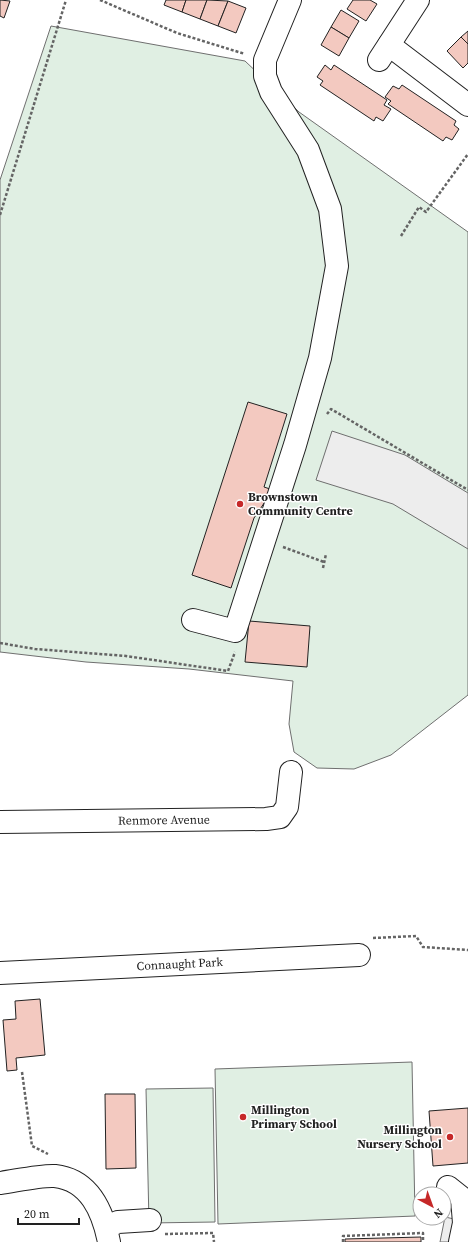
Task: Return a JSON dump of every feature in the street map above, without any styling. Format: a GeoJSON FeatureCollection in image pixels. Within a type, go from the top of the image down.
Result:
{"type":"FeatureCollection","features":[{"type":"Feature","properties":{"kind":"street"},"geometry":{"type":"LineString","coordinates":[[193,620],[235,631],[295,445],[320,358],[337,266],[330,209],[308,150],[271,92],[265,76],[265,60],[289,0]]}},
{"type":"Feature","properties":{"kind":"street"},"geometry":{"type":"LineString","coordinates":[[418,0],[384,53],[468,105]]}},
{"type":"Feature","properties":{"kind":"street","name":"Renmore Avenue"},"geometry":{"type":"LineString","coordinates":[[0,822],[266,819],[280,817],[287,807],[291,772]]}},
{"type":"Feature","properties":{"kind":"street","name":"Connaught Park"},"geometry":{"type":"LineString","coordinates":[[0,973],[359,955]]}},
{"type":"Feature","properties":{"kind":"street"},"geometry":{"type":"LineString","coordinates":[[0,1183],[55,1176],[74,1182],[84,1187],[91,1197],[101,1214],[107,1235]]}},
{"type":"Feature","properties":{"kind":"street"},"geometry":{"type":"LineString","coordinates":[[452,1190],[462,1198],[464,1223],[460,1242]]}},
{"type":"Feature","properties":{"kind":"street"},"geometry":{"type":"LineString","coordinates":[[107,1235],[118,1222],[150,1220]]}},
{"type":"Feature","properties":{"kind":"path"},"geometry":{"type":"LineString","coordinates":[[0,215],[66,0]]}},
{"type":"Feature","properties":{"kind":"path"},"geometry":{"type":"LineString","coordinates":[[100,0],[177,33],[265,60]]}},
{"type":"Feature","properties":{"kind":"path"},"geometry":{"type":"LineString","coordinates":[[402,236],[418,207],[426,212],[468,154]]}},
{"type":"Feature","properties":{"kind":"path"},"geometry":{"type":"LineString","coordinates":[[326,416],[331,409],[468,490]]}},
{"type":"Feature","properties":{"kind":"path"},"geometry":{"type":"LineString","coordinates":[[281,547],[324,562]]}},
{"type":"Feature","properties":{"kind":"path"},"geometry":{"type":"LineString","coordinates":[[322,568],[326,554]]}},
{"type":"Feature","properties":{"kind":"path"},"geometry":{"type":"LineString","coordinates":[[0,643],[35,649],[126,656],[228,671]]}},
{"type":"Feature","properties":{"kind":"path"},"geometry":{"type":"LineString","coordinates":[[359,955],[367,939],[416,936],[422,947],[468,950]]}},
{"type":"Feature","properties":{"kind":"path"},"geometry":{"type":"LineString","coordinates":[[22,1072],[32,1146],[51,1156]]}},
{"type":"Feature","properties":{"kind":"path"},"geometry":{"type":"LineString","coordinates":[[343,1242],[343,1236],[423,1234],[423,1242]]}},
{"type":"Feature","properties":{"kind":"green space"},"geometry":{"type":"Polygon","coordinates":[[[51,26],[245,61],[299,112],[468,232],[468,695],[391,755],[354,769],[317,768],[294,752],[289,724],[293,681],[189,669],[86,662],[0,652],[0,180],[51,26]]]}},
{"type":"Feature","properties":{"kind":"green space"},"geometry":{"type":"Polygon","coordinates":[[[412,1062],[414,1186],[412,1186],[412,1216],[218,1224],[215,1069],[412,1062]]]}},
{"type":"Feature","properties":{"kind":"green space"},"geometry":{"type":"Polygon","coordinates":[[[213,1088],[215,1222],[149,1223],[146,1089],[213,1088]]]}},
{"type":"Feature","properties":{"kind":"shaded area"},"geometry":{"type":"Polygon","coordinates":[[[332,431],[405,455],[468,493],[468,549],[393,504],[316,480],[332,431]]]}},
{"type":"Feature","properties":{"kind":"shaded area"},"geometry":{"type":"Polygon","coordinates":[[[452,1219],[468,1222],[468,1242],[440,1242],[443,1226],[452,1226],[452,1219]]]}},
{"type":"Feature","properties":{"kind":"building"},"geometry":{"type":"Polygon","coordinates":[[[0,0],[10,1],[4,18],[0,16],[0,0]]]}},
{"type":"Feature","properties":{"kind":"building"},"geometry":{"type":"Polygon","coordinates":[[[166,0],[186,0],[182,12],[164,5],[166,0]]]}},
{"type":"Feature","properties":{"kind":"building"},"geometry":{"type":"Polygon","coordinates":[[[186,0],[207,0],[200,19],[182,12],[186,0]]]}},
{"type":"Feature","properties":{"kind":"building"},"geometry":{"type":"Polygon","coordinates":[[[207,0],[228,1],[218,26],[200,19],[207,0]]]}},
{"type":"Feature","properties":{"kind":"building"},"geometry":{"type":"Polygon","coordinates":[[[353,0],[370,0],[377,4],[366,21],[347,9],[353,0]]]}},
{"type":"Feature","properties":{"kind":"building"},"geometry":{"type":"Polygon","coordinates":[[[228,1],[246,8],[236,33],[218,26],[228,1]]]}},
{"type":"Feature","properties":{"kind":"building"},"geometry":{"type":"Polygon","coordinates":[[[341,10],[359,21],[349,38],[331,27],[341,10]]]}},
{"type":"Feature","properties":{"kind":"building"},"geometry":{"type":"Polygon","coordinates":[[[331,27],[349,38],[339,56],[321,45],[331,27]]]}},
{"type":"Feature","properties":{"kind":"building"},"geometry":{"type":"Polygon","coordinates":[[[468,31],[468,44],[461,37],[468,31]]]}},
{"type":"Feature","properties":{"kind":"building"},"geometry":{"type":"Polygon","coordinates":[[[461,37],[468,44],[468,63],[463,68],[447,51],[461,37]]]}},
{"type":"Feature","properties":{"kind":"building"},"geometry":{"type":"Polygon","coordinates":[[[325,65],[331,70],[334,65],[387,100],[384,105],[391,109],[383,121],[376,117],[374,121],[320,85],[323,81],[317,77],[325,65]]]}},
{"type":"Feature","properties":{"kind":"building"},"geometry":{"type":"Polygon","coordinates":[[[402,85],[456,121],[454,125],[459,129],[452,140],[446,137],[443,141],[388,104],[391,101],[385,97],[393,86],[399,89],[402,85]]]}},
{"type":"Feature","properties":{"kind":"building","name":"Brownstown Community Centre"},"geometry":{"type":"Polygon","coordinates":[[[248,402],[287,414],[264,487],[273,490],[254,518],[231,588],[192,575],[248,402]]]}},
{"type":"Feature","properties":{"kind":"building"},"geometry":{"type":"Polygon","coordinates":[[[249,621],[310,626],[307,667],[245,662],[249,621]]]}},
{"type":"Feature","properties":{"kind":"building"},"geometry":{"type":"Polygon","coordinates":[[[40,999],[45,1055],[16,1058],[17,1070],[7,1071],[3,1020],[16,1019],[15,1001],[40,999]]]}},
{"type":"Feature","properties":{"kind":"building"},"geometry":{"type":"Polygon","coordinates":[[[105,1094],[135,1094],[136,1168],[106,1169],[105,1094]]]}},
{"type":"Feature","properties":{"kind":"building","name":"Millington Nursery School"},"geometry":{"type":"Polygon","coordinates":[[[468,1108],[468,1163],[433,1166],[429,1111],[468,1108]]]}},
{"type":"Feature","properties":{"kind":"building"},"geometry":{"type":"Polygon","coordinates":[[[421,1237],[421,1242],[345,1242],[345,1239],[421,1237]]]}},
{"type":"Feature","properties":{"kind":"place","name":"Brownstown Community Centre"},"geometry":{"type":"Point","coordinates":[240,504]}},
{"type":"Feature","properties":{"kind":"place","name":"Millington Primary School"},"geometry":{"type":"Point","coordinates":[243,1117]}},
{"type":"Feature","properties":{"kind":"place","name":"Millington Nursery School"},"geometry":{"type":"Point","coordinates":[450,1137]}}]}
